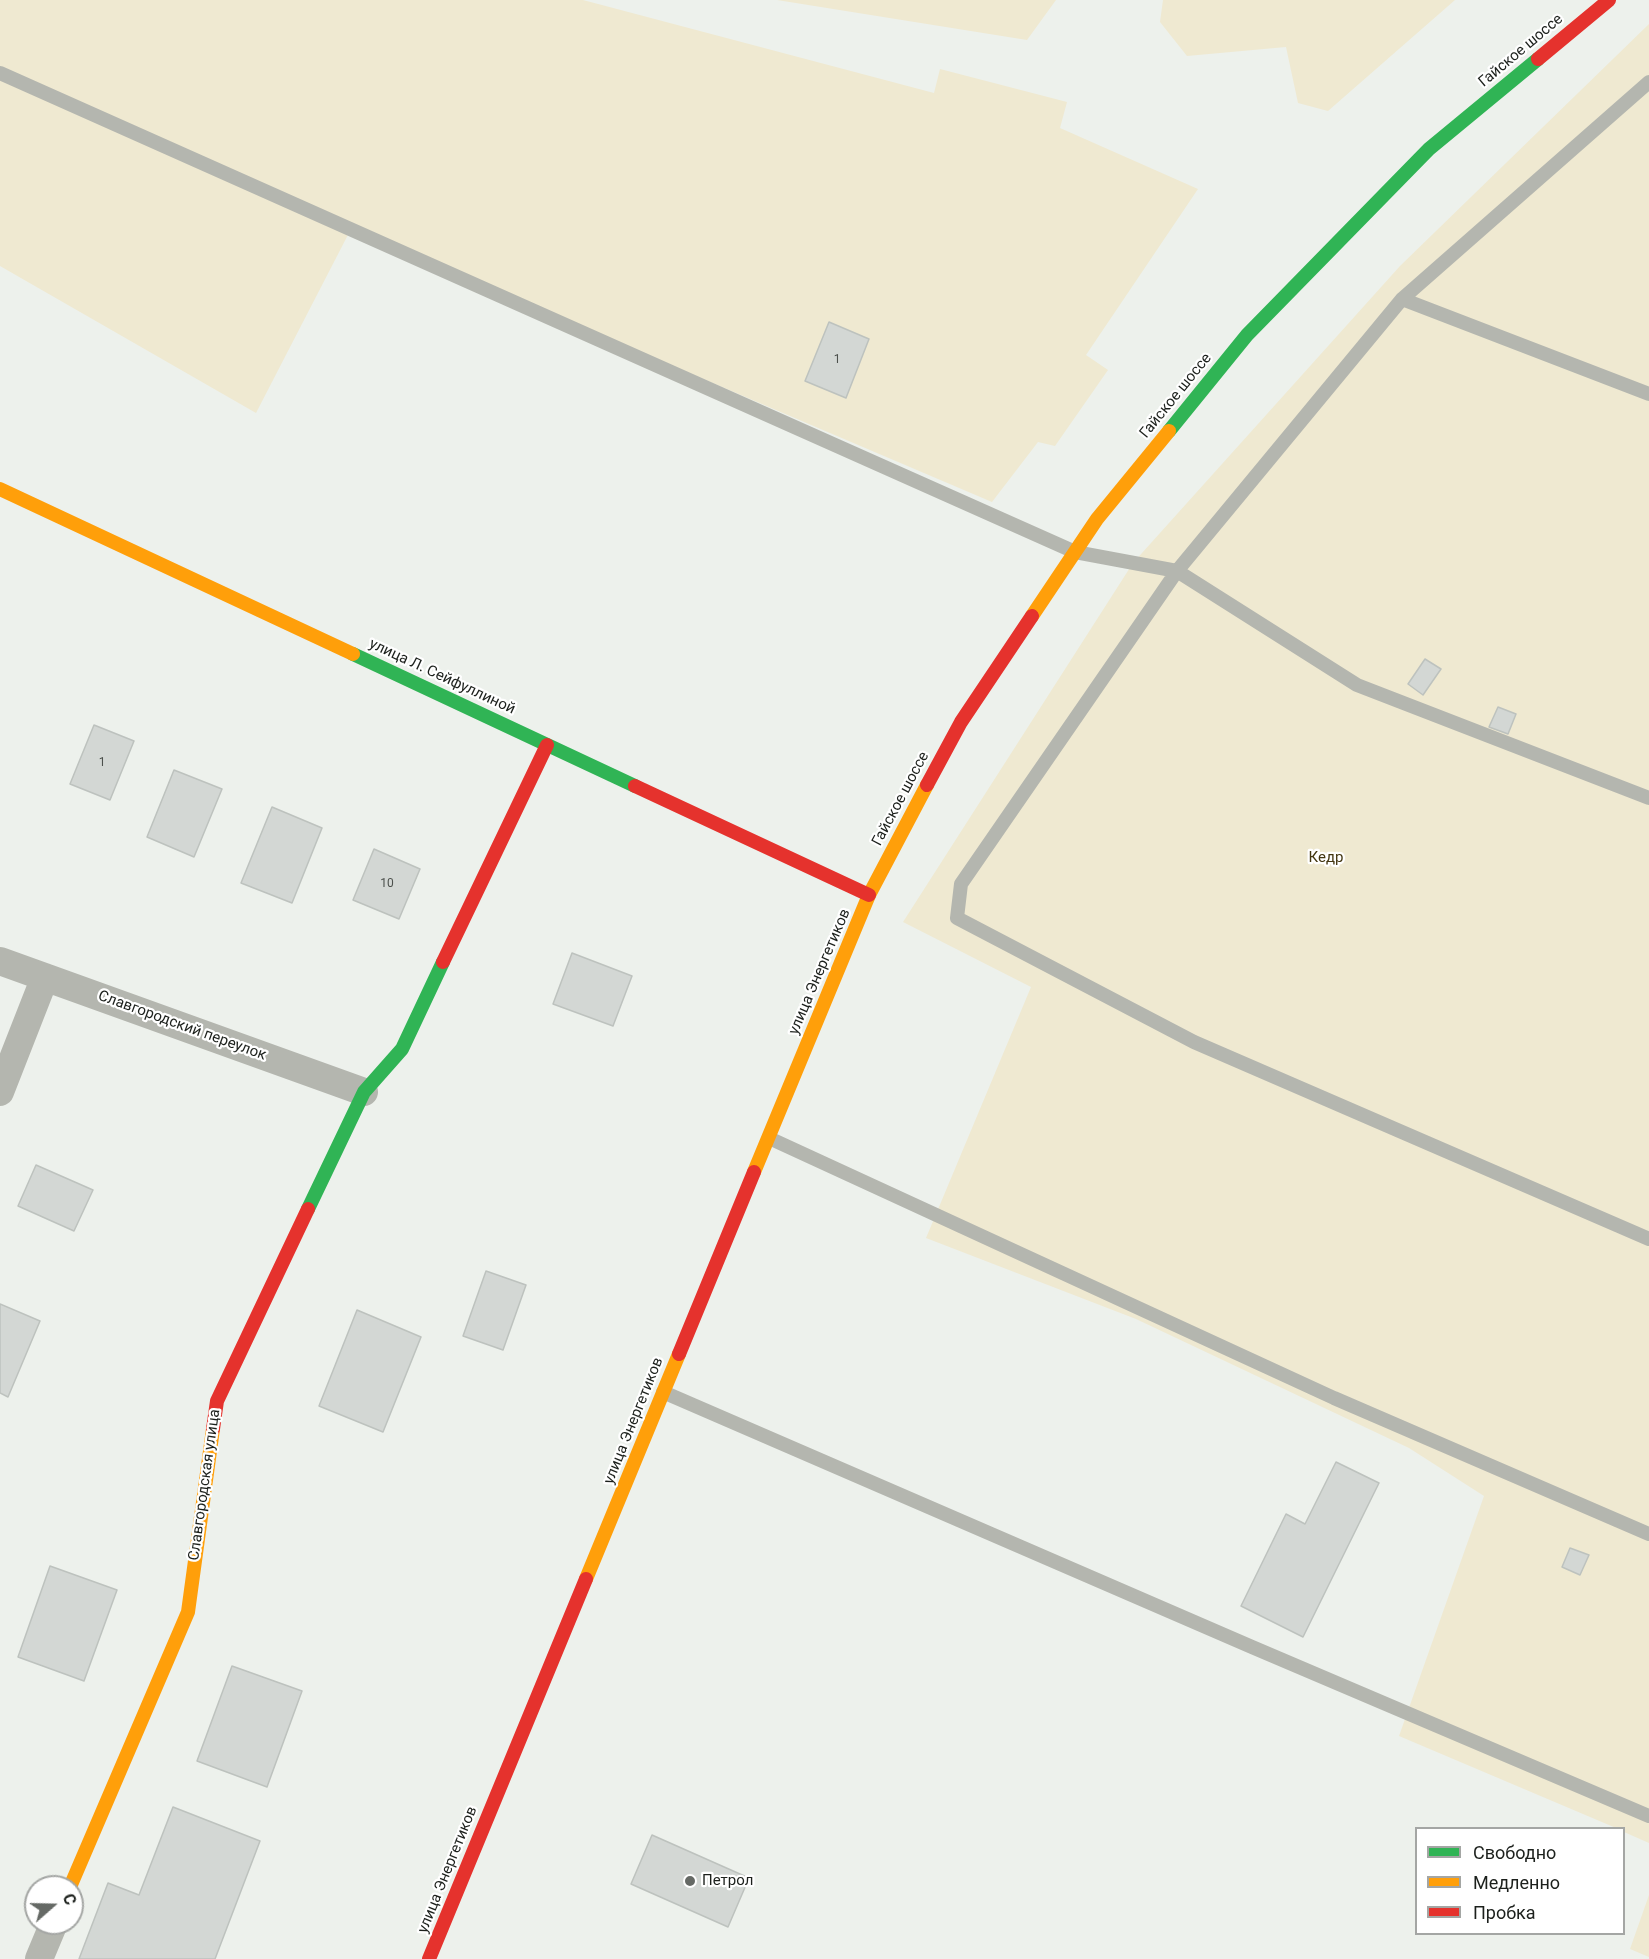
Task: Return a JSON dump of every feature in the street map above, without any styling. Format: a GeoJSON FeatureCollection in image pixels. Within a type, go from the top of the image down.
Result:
{"type":"FeatureCollection","features":[{"type":"Feature","properties":{"kind":"main road","name":"Гайское шоссе"},"geometry":{"type":"LineString","coordinates":[[869,896],[961,722],[1097,519],[1256,326],[1429,148],[1609,0]]}},
{"type":"Feature","properties":{"kind":"main road","name":"улица Л. Сейфуллиной"},"geometry":{"type":"LineString","coordinates":[[0,489],[869,896]]}},
{"type":"Feature","properties":{"kind":"main road","name":"Славгородская улица"},"geometry":{"type":"LineString","coordinates":[[75,1875],[188,1612],[217,1401],[364,1092],[402,1049],[547,745]]}},
{"type":"Feature","properties":{"kind":"main road","name":"улица Энергетиков"},"geometry":{"type":"LineString","coordinates":[[429,1959],[869,896]]}},
{"type":"Feature","properties":{"kind":"street","name":"Славгородский переулок"},"geometry":{"type":"LineString","coordinates":[[0,961],[364,1092]]}},
{"type":"Feature","properties":{"kind":"street"},"geometry":{"type":"LineString","coordinates":[[0,1092],[45,977]]}},
{"type":"Feature","properties":{"kind":"street"},"geometry":{"type":"LineString","coordinates":[[39,1959],[49,1935]]}},
{"type":"Feature","properties":{"kind":"lane"},"geometry":{"type":"LineString","coordinates":[[0,73],[1075,552],[1177,571],[1357,685],[1649,798]]}},
{"type":"Feature","properties":{"kind":"lane"},"geometry":{"type":"LineString","coordinates":[[1649,82],[1402,299],[1177,571],[961,884],[957,918],[1194,1042],[1649,1239]]}},
{"type":"Feature","properties":{"kind":"lane"},"geometry":{"type":"LineString","coordinates":[[1402,299],[1649,394]]}},
{"type":"Feature","properties":{"kind":"lane"},"geometry":{"type":"LineString","coordinates":[[769,1138],[1334,1398],[1649,1534]]}},
{"type":"Feature","properties":{"kind":"lane"},"geometry":{"type":"LineString","coordinates":[[663,1392],[1263,1652],[1649,1816]]}},
{"type":"Feature","properties":{"kind":"green space"},"geometry":{"type":"Polygon","coordinates":[[[0,0],[583,0],[934,93],[940,69],[1067,102],[1060,128],[1198,189],[1086,355],[1108,370],[1055,446],[1038,442],[992,502],[351,229],[256,413],[0,266],[0,0]]]}},
{"type":"Feature","properties":{"kind":"green space"},"geometry":{"type":"Polygon","coordinates":[[[777,0],[1056,0],[1027,40],[777,0]]]}},
{"type":"Feature","properties":{"kind":"green space"},"geometry":{"type":"Polygon","coordinates":[[[1163,0],[1455,0],[1328,111],[1298,103],[1286,47],[1187,56],[1160,22],[1163,0]]]}},
{"type":"Feature","properties":{"kind":"green space","name":"Кедр"},"geometry":{"type":"Polygon","coordinates":[[[1649,24],[1649,1843],[1625,1832],[1625,1827],[1614,1827],[1399,1736],[1484,1496],[1409,1448],[1136,1319],[926,1238],[1031,987],[903,922],[1133,563],[1400,266],[1649,24]]]}},
{"type":"Feature","properties":{"kind":"green space"},"geometry":{"type":"Polygon","coordinates":[[[1649,1895],[1649,1957],[1630,1949],[1649,1895]]]}},
{"type":"Feature","properties":{"kind":"building"},"geometry":{"type":"Polygon","coordinates":[[[829,322],[869,339],[846,398],[805,381],[829,322]]]}},
{"type":"Feature","properties":{"kind":"building"},"geometry":{"type":"Polygon","coordinates":[[[1425,659],[1441,669],[1423,695],[1408,684],[1425,659]]]}},
{"type":"Feature","properties":{"kind":"building"},"geometry":{"type":"Polygon","coordinates":[[[1498,707],[1516,714],[1508,734],[1489,727],[1498,707]]]}},
{"type":"Feature","properties":{"kind":"building"},"geometry":{"type":"Polygon","coordinates":[[[94,725],[134,741],[110,800],[70,784],[94,725]]]}},
{"type":"Feature","properties":{"kind":"building"},"geometry":{"type":"Polygon","coordinates":[[[174,770],[222,789],[194,857],[147,837],[174,770]]]}},
{"type":"Feature","properties":{"kind":"building"},"geometry":{"type":"Polygon","coordinates":[[[272,807],[322,828],[292,903],[241,883],[272,807]]]}},
{"type":"Feature","properties":{"kind":"building"},"geometry":{"type":"Polygon","coordinates":[[[374,849],[420,869],[399,919],[353,900],[374,849]]]}},
{"type":"Feature","properties":{"kind":"building"},"geometry":{"type":"Polygon","coordinates":[[[572,953],[632,976],[613,1026],[553,1004],[572,953]]]}},
{"type":"Feature","properties":{"kind":"building"},"geometry":{"type":"Polygon","coordinates":[[[36,1165],[93,1190],[74,1231],[18,1206],[36,1165]]]}},
{"type":"Feature","properties":{"kind":"building"},"geometry":{"type":"Polygon","coordinates":[[[486,1271],[526,1285],[503,1350],[463,1336],[486,1271]]]}},
{"type":"Feature","properties":{"kind":"building"},"geometry":{"type":"Polygon","coordinates":[[[0,1304],[40,1321],[8,1397],[0,1393],[0,1304]]]}},
{"type":"Feature","properties":{"kind":"building"},"geometry":{"type":"Polygon","coordinates":[[[357,1310],[421,1337],[383,1432],[319,1406],[357,1310]]]}},
{"type":"Feature","properties":{"kind":"building"},"geometry":{"type":"Polygon","coordinates":[[[1336,1462],[1379,1483],[1303,1637],[1241,1606],[1286,1514],[1305,1524],[1336,1462]]]}},
{"type":"Feature","properties":{"kind":"building"},"geometry":{"type":"Polygon","coordinates":[[[1570,1548],[1589,1555],[1580,1575],[1562,1567],[1570,1548]]]}},
{"type":"Feature","properties":{"kind":"building"},"geometry":{"type":"Polygon","coordinates":[[[50,1566],[117,1590],[84,1681],[18,1657],[50,1566]]]}},
{"type":"Feature","properties":{"kind":"building"},"geometry":{"type":"Polygon","coordinates":[[[232,1666],[302,1691],[267,1787],[197,1761],[232,1666]]]}},
{"type":"Feature","properties":{"kind":"building"},"geometry":{"type":"Polygon","coordinates":[[[173,1807],[260,1841],[215,1959],[79,1959],[108,1883],[139,1895],[173,1807]]]}},
{"type":"Feature","properties":{"kind":"building","name":"Петрол"},"geometry":{"type":"Polygon","coordinates":[[[652,1835],[749,1878],[728,1927],[631,1884],[652,1835]]]}},
{"type":"Feature","properties":{"kind":"traffic: fast"},"geometry":{"type":"LineString","coordinates":[[1169,431],[1247,335],[1429,149],[1538,59]]}},
{"type":"Feature","properties":{"kind":"traffic: fast"},"geometry":{"type":"LineString","coordinates":[[353,654],[635,786]]}},
{"type":"Feature","properties":{"kind":"traffic: fast"},"geometry":{"type":"LineString","coordinates":[[308,1209],[364,1092],[402,1049],[443,962]]}},
{"type":"Feature","properties":{"kind":"traffic: slow"},"geometry":{"type":"LineString","coordinates":[[1032,616],[1097,519],[1169,431]]}},
{"type":"Feature","properties":{"kind":"traffic: slow"},"geometry":{"type":"LineString","coordinates":[[0,489],[353,654]]}},
{"type":"Feature","properties":{"kind":"traffic: slow"},"geometry":{"type":"LineString","coordinates":[[754,1172],[869,895],[927,785]]}},
{"type":"Feature","properties":{"kind":"traffic: slow"},"geometry":{"type":"LineString","coordinates":[[586,1579],[679,1354]]}},
{"type":"Feature","properties":{"kind":"traffic: slow"},"geometry":{"type":"LineString","coordinates":[[75,1875],[188,1612],[213,1429]]}},
{"type":"Feature","properties":{"kind":"traffic: jam"},"geometry":{"type":"LineString","coordinates":[[1538,59],[1609,0]]}},
{"type":"Feature","properties":{"kind":"traffic: jam"},"geometry":{"type":"LineString","coordinates":[[927,785],[961,722],[1032,616]]}},
{"type":"Feature","properties":{"kind":"traffic: jam"},"geometry":{"type":"LineString","coordinates":[[443,962],[547,745]]}},
{"type":"Feature","properties":{"kind":"traffic: jam"},"geometry":{"type":"LineString","coordinates":[[635,786],[869,895]]}},
{"type":"Feature","properties":{"kind":"traffic: jam"},"geometry":{"type":"LineString","coordinates":[[679,1354],[754,1172]]}},
{"type":"Feature","properties":{"kind":"traffic: jam"},"geometry":{"type":"LineString","coordinates":[[213,1429],[217,1401],[308,1209]]}},
{"type":"Feature","properties":{"kind":"traffic: jam"},"geometry":{"type":"LineString","coordinates":[[429,1959],[586,1579]]}},
{"type":"Feature","properties":{"kind":"place","name":"Петрол"},"geometry":{"type":"Point","coordinates":[690,1881]}}]}
